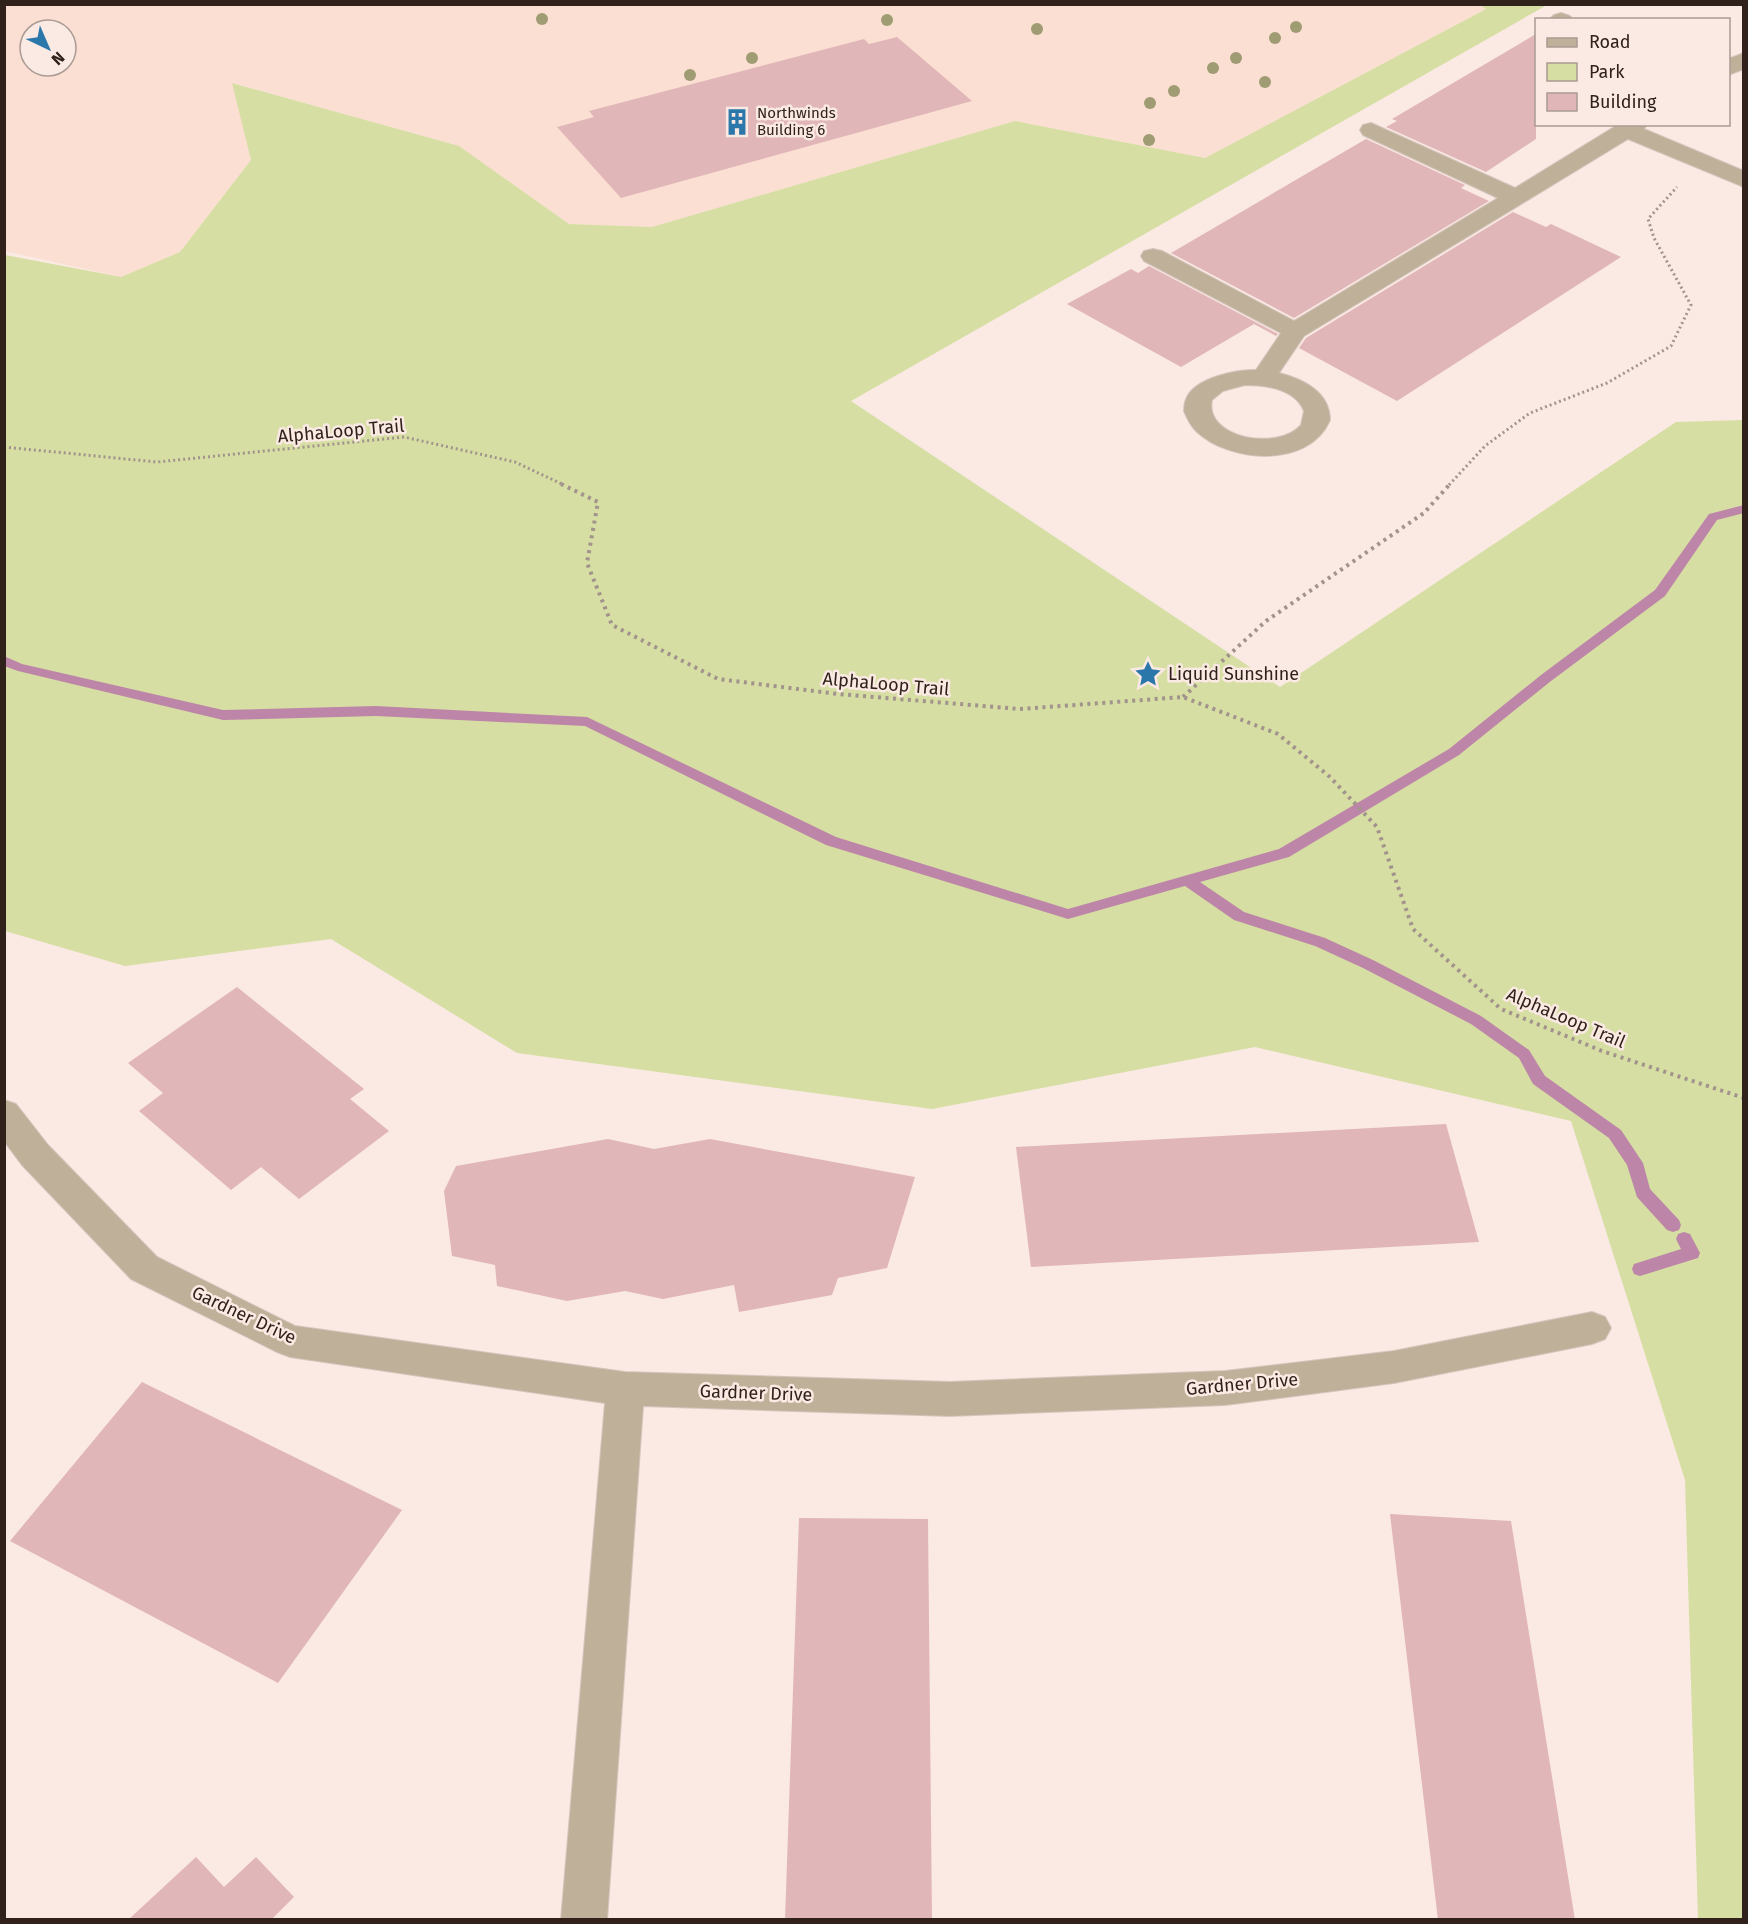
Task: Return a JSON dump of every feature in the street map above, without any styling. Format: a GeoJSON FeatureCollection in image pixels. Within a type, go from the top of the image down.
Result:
{"type":"FeatureCollection","features":[{"type":"Feature","properties":{"kind":"street"},"geometry":{"type":"LineString","coordinates":[[1730,68],[1743,59]]}},
{"type":"Feature","properties":{"kind":"street"},"geometry":{"type":"LineString","coordinates":[[1263,377],[1295,331],[1514,196],[1632,127],[1709,166],[1742,178]]}},
{"type":"Feature","properties":{"kind":"street"},"geometry":{"type":"LineString","coordinates":[[1371,130],[1514,196]]}},
{"type":"Feature","properties":{"kind":"street"},"geometry":{"type":"LineString","coordinates":[[1153,256],[1295,331]]}},
{"type":"Feature","properties":{"kind":"street","name":"Gardner Drive"},"geometry":{"type":"LineString","coordinates":[[4,1114],[35,1155],[144,1268],[290,1341],[626,1389],[950,1399],[1225,1388],[1394,1367],[1592,1328]]}},
{"type":"Feature","properties":{"kind":"street"},"geometry":{"type":"LineString","coordinates":[[584,1920],[626,1389]]}},
{"type":"Feature","properties":{"kind":"path"},"geometry":{"type":"LineString","coordinates":[[1183,697],[1266,621],[1424,513],[1485,446],[1530,413],[1607,382],[1671,346],[1691,305],[1654,238],[1648,219],[1676,188],[1709,166]]}},
{"type":"Feature","properties":{"kind":"path","name":"AlphaLoop Trail"},"geometry":{"type":"LineString","coordinates":[[4,447],[157,462],[404,437],[515,462],[598,502],[587,563],[612,625],[718,679],[838,694],[1020,709],[1183,697],[1215,708],[1278,734],[1330,777],[1377,827],[1413,929],[1501,1009],[1602,1051],[1743,1098]]}},
{"type":"Feature","properties":{"kind":"shaded area"},"geometry":{"type":"Polygon","coordinates":[[[1480,4],[1486,9],[1205,158],[1015,121],[652,227],[569,224],[459,146],[233,83],[251,160],[180,252],[121,277],[5,251],[5,5],[1480,4]]]}},
{"type":"Feature","properties":{"kind":"green space"},"geometry":{"type":"Polygon","coordinates":[[[1480,5],[1547,5],[851,401],[1280,687],[1676,422],[1743,420],[1743,1919],[1698,1919],[1685,1480],[1571,1121],[1255,1047],[932,1109],[517,1053],[331,939],[125,966],[5,931],[5,255],[121,277],[180,252],[251,160],[232,83],[459,146],[569,224],[652,227],[1015,121],[1205,158],[1486,9],[1480,5]]]}},
{"type":"Feature","properties":{"kind":"building"},"geometry":{"type":"Polygon","coordinates":[[[1535,35],[1536,139],[1486,172],[1386,127],[1397,121],[1392,119],[1535,35]]]}},
{"type":"Feature","properties":{"kind":"building","name":"Northwinds Building 6"},"geometry":{"type":"Polygon","coordinates":[[[897,37],[972,101],[621,198],[557,127],[594,117],[589,111],[864,39],[869,44],[897,37]]]}},
{"type":"Feature","properties":{"kind":"building"},"geometry":{"type":"Polygon","coordinates":[[[1366,139],[1465,185],[1461,188],[1489,201],[1294,318],[1171,253],[1366,139]]]}},
{"type":"Feature","properties":{"kind":"building"},"geometry":{"type":"Polygon","coordinates":[[[1513,212],[1546,227],[1551,224],[1621,257],[1397,401],[1299,348],[1306,338],[1513,212]]]}},
{"type":"Feature","properties":{"kind":"building"},"geometry":{"type":"Polygon","coordinates":[[[1149,266],[1278,334],[1276,336],[1254,324],[1181,367],[1067,304],[1131,269],[1138,273],[1149,266]]]}},
{"type":"Feature","properties":{"kind":"building"},"geometry":{"type":"Polygon","coordinates":[[[237,987],[364,1089],[350,1099],[389,1131],[299,1199],[261,1167],[231,1190],[139,1111],[163,1093],[128,1063],[237,987]]]}},
{"type":"Feature","properties":{"kind":"building"},"geometry":{"type":"Polygon","coordinates":[[[1446,1124],[1479,1242],[1031,1267],[1016,1147],[1446,1124]]]}},
{"type":"Feature","properties":{"kind":"building"},"geometry":{"type":"Polygon","coordinates":[[[608,1139],[654,1149],[710,1139],[915,1177],[887,1268],[838,1278],[832,1295],[739,1312],[734,1285],[663,1299],[625,1291],[567,1301],[497,1286],[495,1265],[452,1256],[444,1191],[456,1166],[608,1139]]]}},
{"type":"Feature","properties":{"kind":"building"},"geometry":{"type":"Polygon","coordinates":[[[142,1382],[402,1510],[278,1683],[10,1541],[142,1382]]]}},
{"type":"Feature","properties":{"kind":"building"},"geometry":{"type":"Polygon","coordinates":[[[1390,1514],[1511,1521],[1575,1920],[1438,1920],[1390,1514]]]}},
{"type":"Feature","properties":{"kind":"building"},"geometry":{"type":"Polygon","coordinates":[[[799,1518],[928,1519],[932,1920],[785,1920],[799,1518]]]}},
{"type":"Feature","properties":{"kind":"building"},"geometry":{"type":"Polygon","coordinates":[[[196,1857],[224,1887],[256,1857],[294,1897],[271,1920],[128,1920],[196,1857]]]}},
{"type":"Feature","properties":{"kind":"waterway"},"geometry":{"type":"LineString","coordinates":[[4,660],[18,667],[223,715],[376,711],[587,722],[831,841],[1068,914],[1284,853],[1454,752],[1546,678],[1660,593],[1713,517],[1744,509]]}},
{"type":"Feature","properties":{"kind":"waterway"},"geometry":{"type":"LineString","coordinates":[[1188,881],[1239,916],[1320,942],[1368,964],[1476,1020],[1524,1054],[1539,1080],[1615,1134],[1635,1163],[1643,1192],[1673,1225]]}},
{"type":"Feature","properties":{"kind":"waterway"},"geometry":{"type":"LineString","coordinates":[[1640,1269],[1692,1253],[1684,1239]]}},
{"type":"Feature","properties":{"kind":"place","name":"Northwinds Building 6"},"geometry":{"type":"Point","coordinates":[737,122]}},
{"type":"Feature","properties":{"kind":"place","name":"Liquid Sunshine"},"geometry":{"type":"Point","coordinates":[1148,674]}}]}
